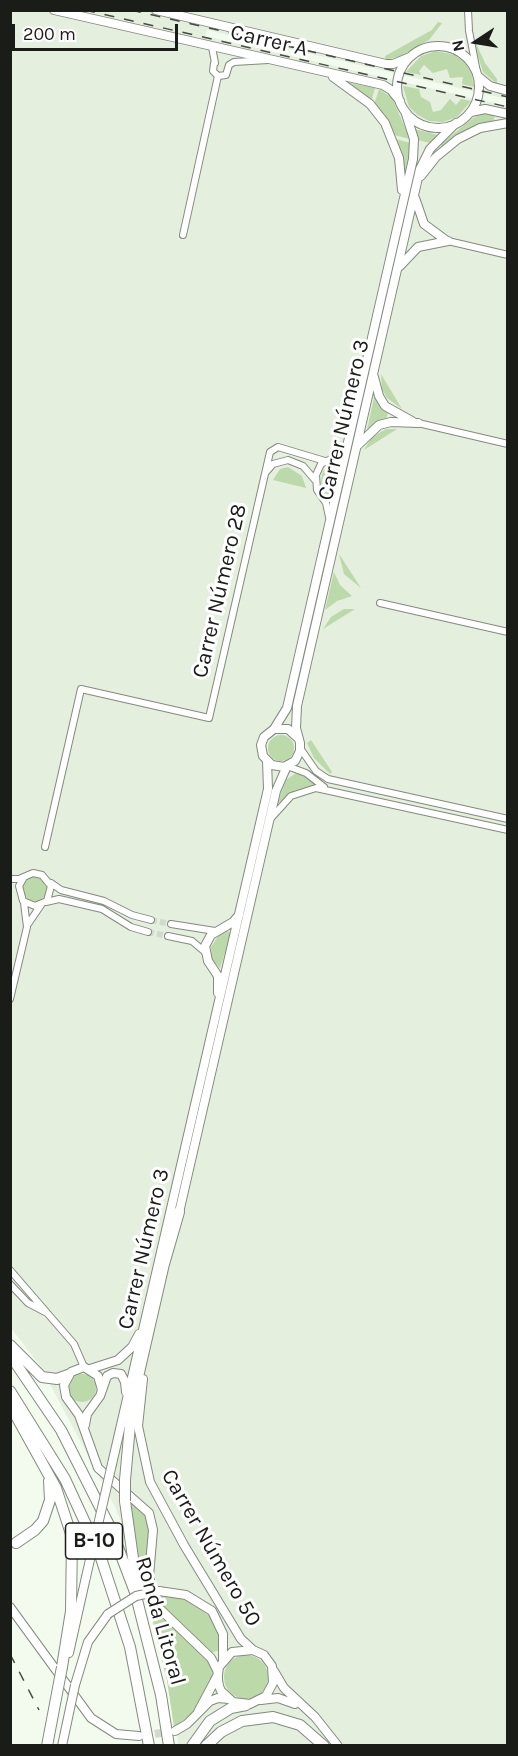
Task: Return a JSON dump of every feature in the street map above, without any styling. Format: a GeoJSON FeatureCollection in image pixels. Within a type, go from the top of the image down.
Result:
{"type":"FeatureCollection","features":[{"type":"Feature","properties":{"kind":"highway"},"geometry":{"type":"LineString","coordinates":[[153,1662],[155,1649],[133,1558],[125,1480],[132,1403],[164,1264],[179,1212]]}},
{"type":"Feature","properties":{"kind":"highway"},"geometry":{"type":"LineString","coordinates":[[10,1345],[42,1377],[57,1379],[70,1373]]}},
{"type":"Feature","properties":{"kind":"highway","name":"Ronda Litoral"},"geometry":{"type":"LineString","coordinates":[[10,1355],[61,1431],[98,1500],[132,1582],[153,1662],[169,1746]]}},
{"type":"Feature","properties":{"kind":"highway","name":"Ronda Litoral"},"geometry":{"type":"LineString","coordinates":[[10,1391],[65,1479],[100,1555],[130,1647],[149,1746]]}},
{"type":"Feature","properties":{"kind":"highway","name":"B-10"},"geometry":{"type":"LineString","coordinates":[[10,1405],[39,1455],[63,1504],[72,1537],[71,1611],[64,1668]]}},
{"type":"Feature","properties":{"kind":"highway"},"geometry":{"type":"LineString","coordinates":[[13,1543],[40,1526],[49,1505],[49,1480],[39,1455]]}},
{"type":"Feature","properties":{"kind":"highway"},"geometry":{"type":"LineString","coordinates":[[47,1746],[64,1668]]}},
{"type":"Feature","properties":{"kind":"highway"},"geometry":{"type":"LineString","coordinates":[[192,1746],[210,1721],[231,1708],[246,1705]]}},
{"type":"Feature","properties":{"kind":"highway"},"geometry":{"type":"LineString","coordinates":[[206,1746],[231,1726],[247,1720],[266,1717],[294,1722],[324,1746]]}},
{"type":"Feature","properties":{"kind":"main road","name":"Carrer A"},"geometry":{"type":"LineString","coordinates":[[54,10],[383,86],[391,90],[400,101]]}},
{"type":"Feature","properties":{"kind":"main road","name":"Carrer A"},"geometry":{"type":"LineString","coordinates":[[156,10],[386,64],[393,64],[410,57]]}},
{"type":"Feature","properties":{"kind":"main road"},"geometry":{"type":"LineString","coordinates":[[478,75],[479,96],[471,111],[456,123],[445,127],[428,127],[417,123],[405,111],[400,101],[398,78],[410,57],[431,45],[448,46],[465,55],[478,75],[490,86],[507,91]]}},
{"type":"Feature","properties":{"kind":"main road"},"geometry":{"type":"LineString","coordinates":[[328,73],[370,104],[385,123],[399,158],[403,198]]}},
{"type":"Feature","properties":{"kind":"main road"},"geometry":{"type":"LineString","coordinates":[[471,111],[485,109],[507,114]]}},
{"type":"Feature","properties":{"kind":"main road","name":"Carrer Número 3"},"geometry":{"type":"LineString","coordinates":[[274,729],[287,708],[414,149],[413,133],[405,111]]}},
{"type":"Feature","properties":{"kind":"main road","name":"Carrer Número 3"},"geometry":{"type":"LineString","coordinates":[[298,738],[297,706],[414,192],[425,156],[456,123]]}},
{"type":"Feature","properties":{"kind":"main road"},"geometry":{"type":"LineString","coordinates":[[417,182],[436,157],[458,139],[480,128],[507,123]]}},
{"type":"Feature","properties":{"kind":"main road"},"geometry":{"type":"LineString","coordinates":[[414,192],[418,211],[424,224],[448,241]]}},
{"type":"Feature","properties":{"kind":"main road"},"geometry":{"type":"LineString","coordinates":[[395,274],[404,259],[418,247],[448,241]]}},
{"type":"Feature","properties":{"kind":"main road"},"geometry":{"type":"LineString","coordinates":[[373,372],[376,390],[386,406],[418,423]]}},
{"type":"Feature","properties":{"kind":"main road"},"geometry":{"type":"LineString","coordinates":[[355,450],[379,425],[391,422],[418,423]]}},
{"type":"Feature","properties":{"kind":"main road"},"geometry":{"type":"LineString","coordinates":[[274,729],[288,729],[298,738],[300,748],[295,761],[287,766],[278,767],[267,761],[262,753],[264,737],[274,729]]}},
{"type":"Feature","properties":{"kind":"main road","name":"Carrer Número 3"},"geometry":{"type":"LineString","coordinates":[[64,1668],[270,784],[267,761]]}},
{"type":"Feature","properties":{"kind":"main road","name":"Carrer Número 3"},"geometry":{"type":"LineString","coordinates":[[179,1212],[268,824],[279,781],[287,766]]}},
{"type":"Feature","properties":{"kind":"main road"},"geometry":{"type":"LineString","coordinates":[[219,1008],[219,979],[205,952],[208,939],[216,931],[233,922],[240,912]]}},
{"type":"Feature","properties":{"kind":"main road","name":"Carrer Número 50"},"geometry":{"type":"LineString","coordinates":[[179,1212],[141,1389],[138,1416],[140,1447],[150,1482],[184,1545],[243,1642],[253,1650]]}},
{"type":"Feature","properties":{"kind":"main road"},"geometry":{"type":"LineString","coordinates":[[145,1320],[132,1347],[124,1356],[108,1366],[87,1368],[70,1373],[64,1385],[70,1402],[80,1415],[98,1468],[127,1496],[147,1509],[152,1521],[149,1576],[157,1604],[168,1618],[211,1658],[222,1691],[229,1699]]}},
{"type":"Feature","properties":{"kind":"main road"},"geometry":{"type":"LineString","coordinates":[[87,1368],[98,1376],[102,1390]]}},
{"type":"Feature","properties":{"kind":"main road"},"geometry":{"type":"LineString","coordinates":[[85,1432],[85,1420],[107,1376],[113,1373],[121,1374],[125,1382],[125,1407]]}},
{"type":"Feature","properties":{"kind":"main road"},"geometry":{"type":"LineString","coordinates":[[70,1402],[82,1407],[93,1404]]}},
{"type":"Feature","properties":{"kind":"main road"},"geometry":{"type":"LineString","coordinates":[[127,1496],[154,1507],[184,1545]]}},
{"type":"Feature","properties":{"kind":"main road"},"geometry":{"type":"LineString","coordinates":[[62,1746],[75,1685],[88,1642],[108,1614],[136,1596],[159,1591],[186,1594],[212,1611],[223,1634],[225,1647],[218,1674],[198,1712]]}},
{"type":"Feature","properties":{"kind":"main road"},"geometry":{"type":"LineString","coordinates":[[10,1607],[91,1718],[116,1734],[139,1736]]}},
{"type":"Feature","properties":{"kind":"main road"},"geometry":{"type":"LineString","coordinates":[[222,1662],[236,1650],[253,1650],[264,1655],[284,1689],[315,1717],[338,1746]]}},
{"type":"Feature","properties":{"kind":"main road"},"geometry":{"type":"LineString","coordinates":[[261,1700],[271,1688],[272,1666]]}},
{"type":"Feature","properties":{"kind":"main road"},"geometry":{"type":"LineString","coordinates":[[175,1731],[187,1724],[213,1700],[229,1699],[246,1705],[278,1698],[291,1702],[311,1719],[332,1746]]}},
{"type":"Feature","properties":{"kind":"street"},"geometry":{"type":"LineString","coordinates":[[468,10],[468,32],[478,75]]}},
{"type":"Feature","properties":{"kind":"street"},"geometry":{"type":"LineString","coordinates":[[212,47],[213,70],[219,76]]}},
{"type":"Feature","properties":{"kind":"street"},"geometry":{"type":"LineString","coordinates":[[219,76],[226,75],[229,65],[234,62],[272,60]]}},
{"type":"Feature","properties":{"kind":"street"},"geometry":{"type":"LineString","coordinates":[[183,235],[219,76]]}},
{"type":"Feature","properties":{"kind":"street"},"geometry":{"type":"LineString","coordinates":[[448,241],[507,255]]}},
{"type":"Feature","properties":{"kind":"street"},"geometry":{"type":"LineString","coordinates":[[418,423],[507,444]]}},
{"type":"Feature","properties":{"kind":"street"},"geometry":{"type":"LineString","coordinates":[[329,524],[329,510],[317,490],[315,480],[317,469],[325,461],[339,455],[348,444]]}},
{"type":"Feature","properties":{"kind":"street","name":"Carrer Número 28"},"geometry":{"type":"LineString","coordinates":[[45,848],[81,689],[209,718],[270,452],[275,447],[325,461]]}},
{"type":"Feature","properties":{"kind":"street"},"geometry":{"type":"LineString","coordinates":[[266,472],[273,464],[288,460],[303,466],[315,480]]}},
{"type":"Feature","properties":{"kind":"street"},"geometry":{"type":"LineString","coordinates":[[380,603],[507,632]]}},
{"type":"Feature","properties":{"kind":"street"},"geometry":{"type":"LineString","coordinates":[[300,748],[316,771],[328,779],[507,819]]}},
{"type":"Feature","properties":{"kind":"street"},"geometry":{"type":"LineString","coordinates":[[287,766],[306,773],[333,790]]}},
{"type":"Feature","properties":{"kind":"street"},"geometry":{"type":"LineString","coordinates":[[268,824],[281,804],[297,793],[316,788],[507,830]]}},
{"type":"Feature","properties":{"kind":"street"},"geometry":{"type":"LineString","coordinates":[[10,879],[38,873],[61,890],[104,901],[132,915],[151,920]]}},
{"type":"Feature","properties":{"kind":"street"},"geometry":{"type":"LineString","coordinates":[[10,999],[27,927],[27,909],[19,886],[24,877]]}},
{"type":"Feature","properties":{"kind":"street"},"geometry":{"type":"LineString","coordinates":[[27,927],[50,896],[50,882]]}},
{"type":"Feature","properties":{"kind":"street"},"geometry":{"type":"LineString","coordinates":[[10,888],[31,905],[59,899],[102,909],[131,927],[148,932]]}},
{"type":"Feature","properties":{"kind":"street"},"geometry":{"type":"LineString","coordinates":[[171,924],[216,931]]}},
{"type":"Feature","properties":{"kind":"street"},"geometry":{"type":"LineString","coordinates":[[168,936],[196,943],[205,952]]}},
{"type":"Feature","properties":{"kind":"street"},"geometry":{"type":"LineString","coordinates":[[10,1270],[48,1313],[87,1368]]}},
{"type":"Feature","properties":{"kind":"street"},"geometry":{"type":"LineString","coordinates":[[10,1282],[29,1299],[36,1298]]}},
{"type":"Feature","properties":{"kind":"street"},"geometry":{"type":"LineString","coordinates":[[10,1282],[28,1303],[48,1313]]}},
{"type":"Feature","properties":{"kind":"street"},"geometry":{"type":"LineString","coordinates":[[70,1341],[75,1358],[70,1373]]}},
{"type":"Feature","properties":{"kind":"shaded area"},"geometry":{"type":"Polygon","coordinates":[[[11,11],[507,11],[507,99],[207,30],[205,36],[507,106],[507,1745],[178,1745],[176,1711],[160,1637],[140,1568],[115,1507],[41,1367],[11,1328],[11,11]]]}},
{"type":"Feature","properties":{"kind":"green space"},"geometry":{"type":"Polygon","coordinates":[[[438,22],[442,23],[429,40],[401,56],[385,60],[385,56],[432,30],[438,22]]]}},
{"type":"Feature","properties":{"kind":"green space"},"geometry":{"type":"Polygon","coordinates":[[[470,30],[485,63],[497,79],[497,84],[483,72],[470,30]]]}},
{"type":"Feature","properties":{"kind":"green space"},"geometry":{"type":"Polygon","coordinates":[[[436,51],[455,55],[465,62],[471,72],[474,87],[462,84],[463,77],[450,78],[447,69],[433,73],[424,65],[419,71],[421,75],[406,72],[421,56],[436,51]]]}},
{"type":"Feature","properties":{"kind":"green space"},"geometry":{"type":"Polygon","coordinates":[[[346,82],[375,88],[371,102],[346,82]]]}},
{"type":"Feature","properties":{"kind":"green space"},"geometry":{"type":"Polygon","coordinates":[[[403,86],[419,89],[421,97],[430,102],[433,112],[441,110],[450,99],[456,105],[461,99],[471,101],[457,117],[443,122],[429,121],[409,107],[403,86]]]}},
{"type":"Feature","properties":{"kind":"green space"},"geometry":{"type":"Polygon","coordinates":[[[379,89],[392,98],[410,139],[394,135],[374,105],[379,89]]]}},
{"type":"Feature","properties":{"kind":"green space"},"geometry":{"type":"Polygon","coordinates":[[[483,114],[495,115],[493,123],[444,146],[439,145],[475,117],[483,114]]]}},
{"type":"Feature","properties":{"kind":"green space"},"geometry":{"type":"Polygon","coordinates":[[[415,129],[438,135],[430,143],[417,140],[415,129]]]}},
{"type":"Feature","properties":{"kind":"green space"},"geometry":{"type":"Polygon","coordinates":[[[396,140],[410,143],[406,182],[396,140]]]}},
{"type":"Feature","properties":{"kind":"green space"},"geometry":{"type":"Polygon","coordinates":[[[381,374],[402,409],[387,398],[382,389],[381,374]]]}},
{"type":"Feature","properties":{"kind":"green space"},"geometry":{"type":"Polygon","coordinates":[[[375,393],[388,413],[386,419],[367,430],[375,393]]]}},
{"type":"Feature","properties":{"kind":"green space"},"geometry":{"type":"Polygon","coordinates":[[[386,429],[397,429],[364,450],[372,437],[386,429]]]}},
{"type":"Feature","properties":{"kind":"green space"},"geometry":{"type":"Polygon","coordinates":[[[331,463],[336,463],[338,467],[329,497],[322,489],[321,480],[323,471],[331,463]]]}},
{"type":"Feature","properties":{"kind":"green space"},"geometry":{"type":"Polygon","coordinates":[[[288,467],[302,476],[306,488],[273,480],[280,469],[288,467]]]}},
{"type":"Feature","properties":{"kind":"green space"},"geometry":{"type":"Polygon","coordinates":[[[339,554],[361,588],[344,574],[339,554]]]}},
{"type":"Feature","properties":{"kind":"green space"},"geometry":{"type":"Polygon","coordinates":[[[334,572],[340,585],[352,596],[337,601],[325,610],[334,572]]]}},
{"type":"Feature","properties":{"kind":"green space"},"geometry":{"type":"Polygon","coordinates":[[[344,609],[355,609],[323,629],[331,617],[344,609]]]}},
{"type":"Feature","properties":{"kind":"green space"},"geometry":{"type":"Polygon","coordinates":[[[281,735],[290,739],[294,748],[290,757],[281,761],[272,757],[268,748],[272,739],[281,735]]]}},
{"type":"Feature","properties":{"kind":"green space"},"geometry":{"type":"Polygon","coordinates":[[[311,740],[332,772],[330,774],[314,758],[307,743],[311,740]]]}},
{"type":"Feature","properties":{"kind":"green space"},"geometry":{"type":"Polygon","coordinates":[[[296,773],[304,775],[316,786],[295,791],[277,804],[286,780],[296,773]]]}},
{"type":"Feature","properties":{"kind":"green space"},"geometry":{"type":"Polygon","coordinates":[[[35,877],[40,878],[46,884],[46,894],[40,900],[35,901],[30,900],[24,894],[23,889],[24,884],[30,878],[35,877]]]}},
{"type":"Feature","properties":{"kind":"green space"},"geometry":{"type":"Polygon","coordinates":[[[228,931],[231,934],[220,968],[212,960],[211,947],[219,935],[228,931]]]}},
{"type":"Feature","properties":{"kind":"green space"},"geometry":{"type":"Polygon","coordinates":[[[82,1374],[92,1378],[96,1388],[92,1398],[82,1402],[72,1398],[68,1388],[72,1378],[82,1374]]]}},
{"type":"Feature","properties":{"kind":"green space"},"geometry":{"type":"Polygon","coordinates":[[[129,1498],[146,1513],[149,1525],[147,1556],[159,1612],[206,1657],[213,1670],[212,1679],[204,1695],[191,1714],[174,1727],[167,1681],[131,1531],[129,1498]]]}},
{"type":"Feature","properties":{"kind":"green space"},"geometry":{"type":"Polygon","coordinates":[[[166,1595],[189,1601],[211,1617],[217,1630],[220,1650],[210,1653],[170,1616],[156,1596],[166,1595]]]}},
{"type":"Feature","properties":{"kind":"green space"},"geometry":{"type":"Polygon","coordinates":[[[246,1655],[255,1656],[262,1661],[267,1668],[267,1686],[262,1693],[255,1698],[246,1699],[237,1698],[230,1693],[225,1686],[224,1677],[225,1668],[230,1661],[237,1656],[246,1655]]]}},
{"type":"Feature","properties":{"kind":"tunnel"},"geometry":{"type":"LineString","coordinates":[[151,920],[171,924]]}},
{"type":"Feature","properties":{"kind":"tunnel"},"geometry":{"type":"LineString","coordinates":[[148,932],[168,936]]}},
{"type":"Feature","properties":{"kind":"tunnel"},"geometry":{"type":"LineString","coordinates":[[143,1736],[172,1731]]}},
{"type":"Feature","properties":{"kind":"railway"},"geometry":{"type":"LineString","coordinates":[[85,10],[508,107]]}},
{"type":"Feature","properties":{"kind":"railway"},"geometry":{"type":"LineString","coordinates":[[131,10],[508,97]]}},
{"type":"Feature","properties":{"kind":"railway"},"geometry":{"type":"LineString","coordinates":[[10,1654],[39,1710]]}}]}
